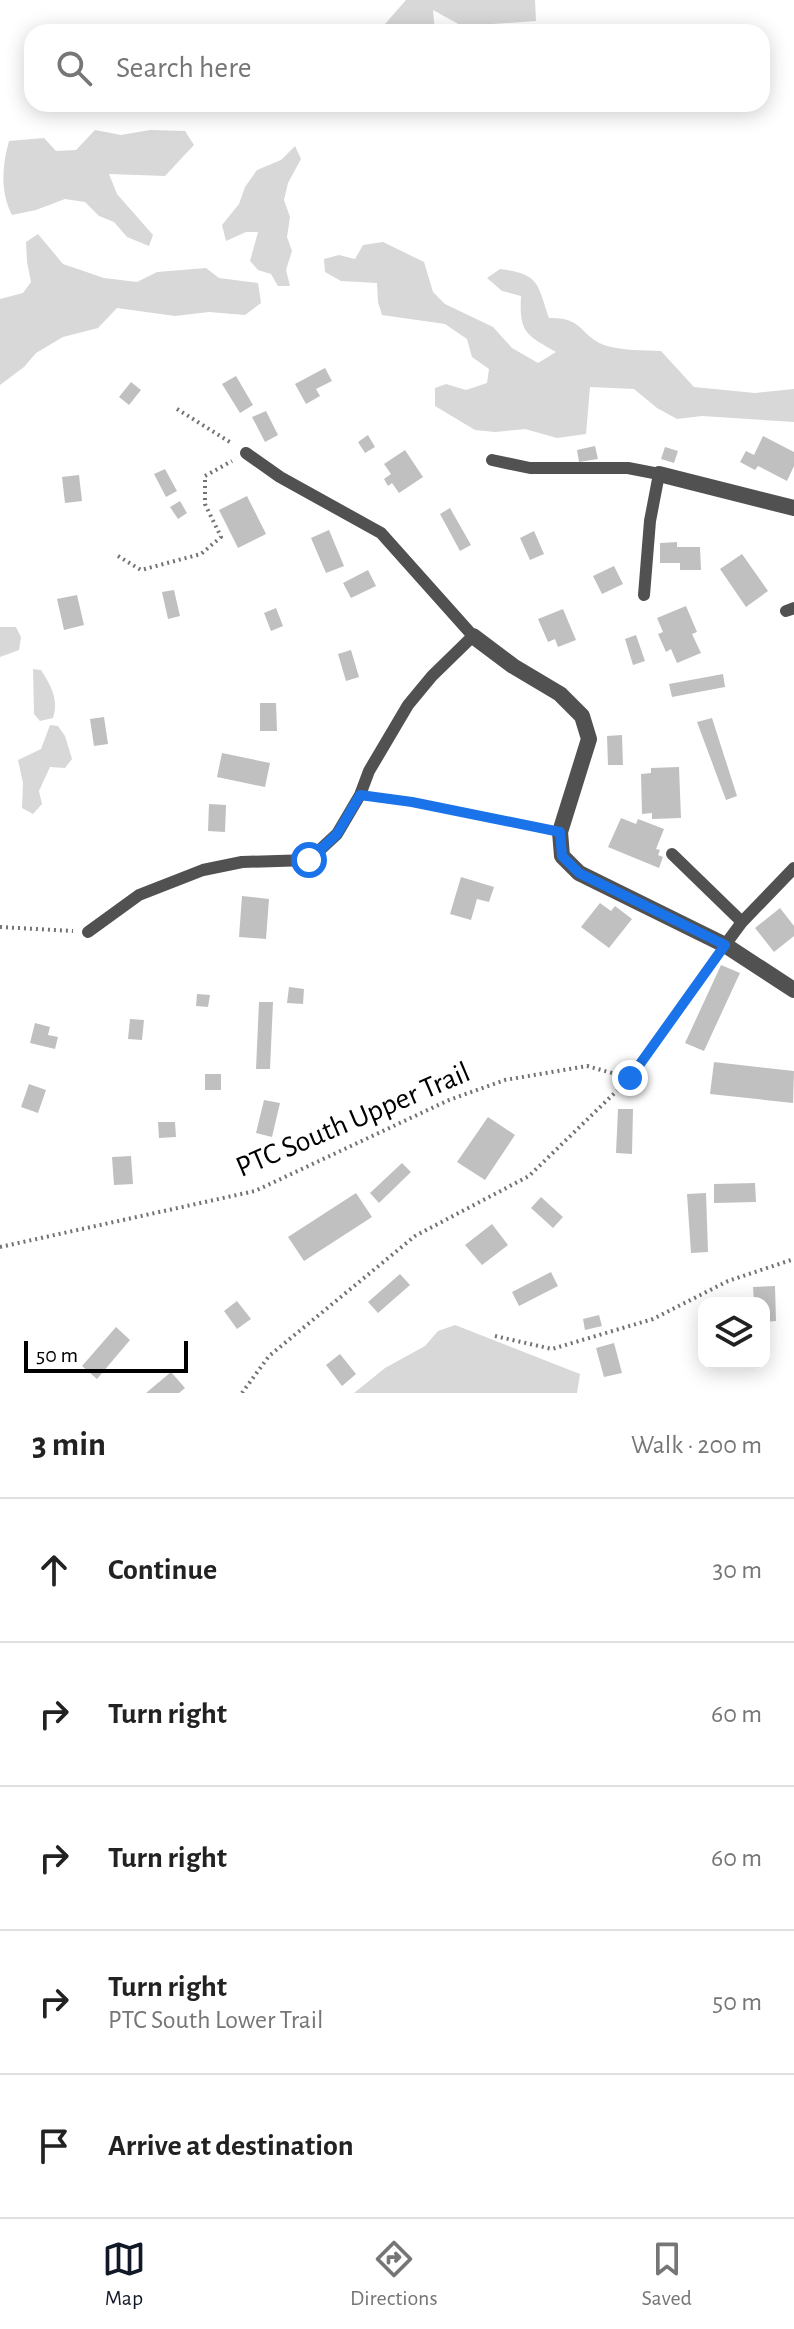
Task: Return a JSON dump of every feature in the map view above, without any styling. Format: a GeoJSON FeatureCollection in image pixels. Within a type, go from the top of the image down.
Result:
{"type":"FeatureCollection","features":[{"type":"Feature","properties":{"kind":"street"},"geometry":{"type":"LineString","coordinates":[[659,474],[794,508]]}},
{"type":"Feature","properties":{"kind":"street"},"geometry":{"type":"LineString","coordinates":[[473,636],[513,666],[560,694],[582,716],[589,739],[560,832],[562,856],[579,873],[725,945],[794,990]]}},
{"type":"Feature","properties":{"kind":"lane"},"geometry":{"type":"LineString","coordinates":[[88,932],[139,895],[203,870],[242,862],[309,860],[337,834],[408,705],[432,676],[473,636],[381,533],[280,477],[246,453]]}},
{"type":"Feature","properties":{"kind":"lane"},"geometry":{"type":"LineString","coordinates":[[492,460],[530,468],[628,468],[659,474],[650,521],[644,595]]}},
{"type":"Feature","properties":{"kind":"lane"},"geometry":{"type":"LineString","coordinates":[[672,854],[742,922]]}},
{"type":"Feature","properties":{"kind":"lane"},"geometry":{"type":"LineString","coordinates":[[725,945],[742,922],[794,868]]}},
{"type":"Feature","properties":{"kind":"path"},"geometry":{"type":"LineString","coordinates":[[118,556],[141,570],[201,554],[221,537],[205,504],[205,476],[246,453],[177,409]]}},
{"type":"Feature","properties":{"kind":"path"},"geometry":{"type":"LineString","coordinates":[[360,795],[412,802],[560,832]]}},
{"type":"Feature","properties":{"kind":"path"},"geometry":{"type":"LineString","coordinates":[[0,927],[88,932]]}},
{"type":"Feature","properties":{"kind":"path"},"geometry":{"type":"LineString","coordinates":[[242,1393],[269,1356],[415,1236],[529,1176],[630,1078],[725,945]]}},
{"type":"Feature","properties":{"kind":"path","name":"PTC South Upper Trail"},"geometry":{"type":"LineString","coordinates":[[0,1247],[255,1191],[449,1100],[505,1080],[587,1066],[630,1078]]}},
{"type":"Feature","properties":{"kind":"path"},"geometry":{"type":"LineString","coordinates":[[495,1336],[552,1349],[653,1319],[728,1281],[794,1259]]}},
{"type":"Feature","properties":{"kind":"shaded area"},"geometry":{"type":"Polygon","coordinates":[[[406,0],[535,0],[536,21],[458,24],[433,10],[434,24],[385,24],[406,0]]]}},
{"type":"Feature","properties":{"kind":"shaded area"},"geometry":{"type":"Polygon","coordinates":[[[95,130],[121,135],[150,130],[185,131],[194,145],[165,176],[109,174],[117,194],[153,235],[149,246],[127,237],[114,222],[99,216],[85,202],[65,199],[12,215],[5,197],[3,179],[9,141],[44,138],[56,151],[76,150],[95,130]]]}},
{"type":"Feature","properties":{"kind":"shaded area"},"geometry":{"type":"Polygon","coordinates":[[[295,146],[301,159],[288,183],[284,200],[290,217],[287,237],[292,251],[286,270],[290,286],[278,286],[271,274],[258,270],[250,261],[258,232],[246,232],[226,241],[222,225],[239,204],[245,187],[257,170],[281,160],[295,146]]]}},
{"type":"Feature","properties":{"kind":"shaded area"},"geometry":{"type":"Polygon","coordinates":[[[38,234],[63,264],[104,278],[137,282],[157,272],[206,268],[219,278],[258,283],[261,303],[245,315],[209,312],[175,316],[117,308],[98,328],[63,337],[36,353],[24,367],[0,385],[0,299],[23,293],[31,282],[26,242],[38,234]]]}},
{"type":"Feature","properties":{"kind":"shaded area"},"geometry":{"type":"Polygon","coordinates":[[[383,242],[424,262],[433,292],[445,304],[493,327],[512,348],[538,363],[556,352],[526,332],[521,318],[521,296],[502,291],[487,278],[500,269],[523,274],[535,282],[549,318],[569,321],[604,345],[661,351],[694,387],[755,393],[794,389],[794,422],[702,416],[677,419],[657,408],[634,389],[590,387],[586,434],[557,438],[525,429],[475,430],[435,406],[435,388],[446,384],[466,390],[487,383],[489,369],[472,357],[467,339],[445,324],[382,315],[377,283],[341,281],[325,272],[324,259],[339,255],[355,259],[363,245],[383,242]]]}},
{"type":"Feature","properties":{"kind":"shaded area"},"geometry":{"type":"Polygon","coordinates":[[[0,627],[16,627],[21,637],[19,650],[0,657],[0,627]]]}},
{"type":"Feature","properties":{"kind":"shaded area"},"geometry":{"type":"Polygon","coordinates":[[[33,669],[41,670],[51,687],[55,705],[53,718],[40,721],[34,714],[33,669]]]}},
{"type":"Feature","properties":{"kind":"shaded area"},"geometry":{"type":"Polygon","coordinates":[[[50,725],[58,726],[65,736],[72,759],[65,768],[50,767],[39,791],[42,804],[33,814],[22,808],[23,783],[18,760],[41,749],[50,725]]]}},
{"type":"Feature","properties":{"kind":"shaded area"},"geometry":{"type":"Polygon","coordinates":[[[455,1325],[580,1374],[577,1393],[354,1393],[385,1368],[425,1346],[438,1331],[455,1325]]]}},
{"type":"Feature","properties":{"kind":"building"},"geometry":{"type":"Polygon","coordinates":[[[325,368],[332,381],[316,389],[320,396],[306,404],[295,384],[325,368]]]}},
{"type":"Feature","properties":{"kind":"building"},"geometry":{"type":"Polygon","coordinates":[[[236,376],[253,405],[240,413],[222,384],[236,376]]]}},
{"type":"Feature","properties":{"kind":"building"},"geometry":{"type":"Polygon","coordinates":[[[131,382],[141,390],[129,405],[119,397],[131,382]]]}},
{"type":"Feature","properties":{"kind":"building"},"geometry":{"type":"Polygon","coordinates":[[[266,411],[278,435],[265,442],[252,417],[266,411]]]}},
{"type":"Feature","properties":{"kind":"building"},"geometry":{"type":"Polygon","coordinates":[[[368,435],[375,447],[365,453],[358,442],[368,435]]]}},
{"type":"Feature","properties":{"kind":"building"},"geometry":{"type":"Polygon","coordinates":[[[763,436],[794,452],[794,466],[787,481],[758,466],[755,470],[740,462],[746,451],[754,455],[763,436]]]}},
{"type":"Feature","properties":{"kind":"building"},"geometry":{"type":"Polygon","coordinates":[[[595,446],[598,459],[579,462],[577,450],[595,446]]]}},
{"type":"Feature","properties":{"kind":"building"},"geometry":{"type":"Polygon","coordinates":[[[665,447],[678,451],[674,463],[661,459],[665,447]]]}},
{"type":"Feature","properties":{"kind":"building"},"geometry":{"type":"Polygon","coordinates":[[[405,450],[423,477],[399,493],[392,483],[388,486],[384,479],[391,474],[384,464],[405,450]]]}},
{"type":"Feature","properties":{"kind":"building"},"geometry":{"type":"Polygon","coordinates":[[[165,469],[177,491],[166,497],[154,474],[165,469]]]}},
{"type":"Feature","properties":{"kind":"building"},"geometry":{"type":"Polygon","coordinates":[[[79,475],[82,501],[65,503],[62,477],[79,475]]]}},
{"type":"Feature","properties":{"kind":"building"},"geometry":{"type":"Polygon","coordinates":[[[247,496],[266,534],[238,548],[219,510],[247,496]]]}},
{"type":"Feature","properties":{"kind":"building"},"geometry":{"type":"Polygon","coordinates":[[[180,501],[187,513],[178,519],[170,507],[180,501]]]}},
{"type":"Feature","properties":{"kind":"building"},"geometry":{"type":"Polygon","coordinates":[[[450,508],[471,545],[460,551],[440,514],[450,508]]]}},
{"type":"Feature","properties":{"kind":"building"},"geometry":{"type":"Polygon","coordinates":[[[329,530],[344,566],[326,573],[311,538],[329,530]]]}},
{"type":"Feature","properties":{"kind":"building"},"geometry":{"type":"Polygon","coordinates":[[[534,531],[544,554],[530,560],[520,538],[534,531]]]}},
{"type":"Feature","properties":{"kind":"building"},"geometry":{"type":"Polygon","coordinates":[[[677,542],[677,547],[700,547],[701,570],[680,570],[680,563],[660,563],[660,543],[677,542]]]}},
{"type":"Feature","properties":{"kind":"building"},"geometry":{"type":"Polygon","coordinates":[[[742,554],[768,591],[746,607],[720,569],[742,554]]]}},
{"type":"Feature","properties":{"kind":"building"},"geometry":{"type":"Polygon","coordinates":[[[614,566],[623,584],[602,594],[593,576],[614,566]]]}},
{"type":"Feature","properties":{"kind":"building"},"geometry":{"type":"Polygon","coordinates":[[[368,570],[376,586],[351,598],[343,583],[368,570]]]}},
{"type":"Feature","properties":{"kind":"building"},"geometry":{"type":"Polygon","coordinates":[[[174,590],[180,616],[168,619],[162,592],[174,590]]]}},
{"type":"Feature","properties":{"kind":"building"},"geometry":{"type":"Polygon","coordinates":[[[77,595],[84,625],[64,630],[57,599],[77,595]]]}},
{"type":"Feature","properties":{"kind":"building"},"geometry":{"type":"Polygon","coordinates":[[[686,606],[697,632],[692,634],[701,653],[677,663],[671,649],[666,652],[658,634],[663,632],[657,618],[686,606]]]}},
{"type":"Feature","properties":{"kind":"building"},"geometry":{"type":"Polygon","coordinates":[[[276,608],[283,626],[271,631],[264,613],[276,608]]]}},
{"type":"Feature","properties":{"kind":"building"},"geometry":{"type":"Polygon","coordinates":[[[563,609],[576,640],[558,647],[555,639],[548,642],[538,619],[563,609]]]}},
{"type":"Feature","properties":{"kind":"building"},"geometry":{"type":"Polygon","coordinates":[[[636,635],[645,661],[633,665],[625,639],[636,635]]]}},
{"type":"Feature","properties":{"kind":"building"},"geometry":{"type":"Polygon","coordinates":[[[351,650],[359,677],[346,681],[338,654],[351,650]]]}},
{"type":"Feature","properties":{"kind":"building"},"geometry":{"type":"Polygon","coordinates":[[[723,674],[725,687],[672,697],[669,684],[723,674]]]}},
{"type":"Feature","properties":{"kind":"building"},"geometry":{"type":"Polygon","coordinates":[[[260,703],[276,703],[277,731],[260,731],[260,703]]]}},
{"type":"Feature","properties":{"kind":"building"},"geometry":{"type":"Polygon","coordinates":[[[104,717],[108,744],[94,746],[90,719],[104,717]]]}},
{"type":"Feature","properties":{"kind":"building"},"geometry":{"type":"Polygon","coordinates":[[[712,718],[737,796],[726,800],[697,722],[712,718]]]}},
{"type":"Feature","properties":{"kind":"building"},"geometry":{"type":"Polygon","coordinates":[[[622,735],[623,765],[608,765],[607,736],[622,735]]]}},
{"type":"Feature","properties":{"kind":"building"},"geometry":{"type":"Polygon","coordinates":[[[222,753],[270,763],[265,787],[217,777],[222,753]]]}},
{"type":"Feature","properties":{"kind":"building"},"geometry":{"type":"Polygon","coordinates":[[[679,767],[681,818],[652,819],[652,813],[642,814],[641,774],[651,773],[651,768],[679,767]]]}},
{"type":"Feature","properties":{"kind":"building"},"geometry":{"type":"Polygon","coordinates":[[[209,804],[226,805],[225,832],[208,831],[209,804]]]}},
{"type":"Feature","properties":{"kind":"building"},"geometry":{"type":"Polygon","coordinates":[[[621,818],[636,824],[638,819],[664,829],[656,849],[660,850],[658,855],[663,857],[659,868],[608,847],[621,818]]]}},
{"type":"Feature","properties":{"kind":"building"},"geometry":{"type":"Polygon","coordinates":[[[461,877],[494,887],[489,902],[477,899],[471,920],[450,914],[461,877]]]}},
{"type":"Feature","properties":{"kind":"building"},"geometry":{"type":"Polygon","coordinates":[[[242,896],[269,899],[266,939],[239,937],[242,896]]]}},
{"type":"Feature","properties":{"kind":"building"},"geometry":{"type":"Polygon","coordinates":[[[600,903],[611,911],[615,906],[632,919],[609,948],[581,927],[600,903]]]}},
{"type":"Feature","properties":{"kind":"building"},"geometry":{"type":"Polygon","coordinates":[[[780,908],[794,926],[794,936],[774,952],[755,928],[780,908]]]}},
{"type":"Feature","properties":{"kind":"building"},"geometry":{"type":"Polygon","coordinates":[[[721,965],[740,973],[704,1051],[685,1043],[721,965]]]}},
{"type":"Feature","properties":{"kind":"building"},"geometry":{"type":"Polygon","coordinates":[[[289,987],[304,989],[303,1004],[287,1003],[289,987]]]}},
{"type":"Feature","properties":{"kind":"building"},"geometry":{"type":"Polygon","coordinates":[[[197,994],[210,995],[208,1007],[196,1006],[197,994]]]}},
{"type":"Feature","properties":{"kind":"building"},"geometry":{"type":"Polygon","coordinates":[[[259,1002],[273,1002],[270,1069],[256,1069],[259,1002]]]}},
{"type":"Feature","properties":{"kind":"building"},"geometry":{"type":"Polygon","coordinates":[[[130,1019],[144,1020],[142,1040],[128,1039],[130,1019]]]}},
{"type":"Feature","properties":{"kind":"building"},"geometry":{"type":"Polygon","coordinates":[[[35,1023],[50,1027],[48,1035],[58,1037],[55,1049],[30,1043],[35,1023]]]}},
{"type":"Feature","properties":{"kind":"building"},"geometry":{"type":"Polygon","coordinates":[[[714,1062],[794,1071],[793,1103],[710,1094],[714,1062]]]}},
{"type":"Feature","properties":{"kind":"building"},"geometry":{"type":"Polygon","coordinates":[[[205,1074],[221,1074],[221,1090],[205,1090],[205,1074]]]}},
{"type":"Feature","properties":{"kind":"building"},"geometry":{"type":"Polygon","coordinates":[[[29,1084],[46,1090],[38,1113],[21,1107],[29,1084]]]}},
{"type":"Feature","properties":{"kind":"building"},"geometry":{"type":"Polygon","coordinates":[[[264,1100],[280,1103],[272,1137],[256,1133],[264,1100]]]}},
{"type":"Feature","properties":{"kind":"building"},"geometry":{"type":"Polygon","coordinates":[[[618,1109],[633,1109],[632,1154],[616,1153],[618,1109]]]}},
{"type":"Feature","properties":{"kind":"building"},"geometry":{"type":"Polygon","coordinates":[[[488,1117],[515,1135],[485,1180],[457,1162],[488,1117]]]}},
{"type":"Feature","properties":{"kind":"building"},"geometry":{"type":"Polygon","coordinates":[[[158,1122],[175,1122],[176,1137],[159,1138],[158,1122]]]}},
{"type":"Feature","properties":{"kind":"building"},"geometry":{"type":"Polygon","coordinates":[[[131,1156],[133,1184],[114,1185],[112,1157],[131,1156]]]}},
{"type":"Feature","properties":{"kind":"building"},"geometry":{"type":"Polygon","coordinates":[[[402,1163],[411,1172],[379,1203],[370,1193],[402,1163]]]}},
{"type":"Feature","properties":{"kind":"building"},"geometry":{"type":"Polygon","coordinates":[[[755,1183],[756,1202],[714,1203],[714,1184],[755,1183]]]}},
{"type":"Feature","properties":{"kind":"building"},"geometry":{"type":"Polygon","coordinates":[[[356,1193],[372,1217],[304,1261],[288,1237],[356,1193]]]}},
{"type":"Feature","properties":{"kind":"building"},"geometry":{"type":"Polygon","coordinates":[[[706,1193],[708,1252],[691,1253],[687,1194],[706,1193]]]}},
{"type":"Feature","properties":{"kind":"building"},"geometry":{"type":"Polygon","coordinates":[[[541,1197],[563,1217],[553,1228],[531,1208],[541,1197]]]}},
{"type":"Feature","properties":{"kind":"building"},"geometry":{"type":"Polygon","coordinates":[[[492,1224],[508,1245],[482,1265],[465,1245],[492,1224]]]}},
{"type":"Feature","properties":{"kind":"building"},"geometry":{"type":"Polygon","coordinates":[[[551,1272],[558,1286],[519,1306],[512,1292],[551,1272]]]}},
{"type":"Feature","properties":{"kind":"building"},"geometry":{"type":"Polygon","coordinates":[[[400,1274],[410,1285],[378,1313],[368,1302],[400,1274]]]}},
{"type":"Feature","properties":{"kind":"building"},"geometry":{"type":"Polygon","coordinates":[[[775,1286],[776,1321],[770,1322],[770,1297],[754,1297],[753,1287],[775,1286]]]}},
{"type":"Feature","properties":{"kind":"building"},"geometry":{"type":"Polygon","coordinates":[[[237,1301],[251,1319],[237,1329],[224,1311],[237,1301]]]}},
{"type":"Feature","properties":{"kind":"building"},"geometry":{"type":"Polygon","coordinates":[[[599,1315],[602,1326],[585,1330],[583,1319],[599,1315]]]}},
{"type":"Feature","properties":{"kind":"building"},"geometry":{"type":"Polygon","coordinates":[[[116,1327],[130,1340],[97,1379],[82,1366],[116,1327]]]}},
{"type":"Feature","properties":{"kind":"building"},"geometry":{"type":"Polygon","coordinates":[[[614,1343],[622,1373],[604,1377],[596,1348],[614,1343]]]}},
{"type":"Feature","properties":{"kind":"building"},"geometry":{"type":"Polygon","coordinates":[[[340,1354],[356,1374],[342,1386],[326,1365],[340,1354]]]}},
{"type":"Feature","properties":{"kind":"building"},"geometry":{"type":"Polygon","coordinates":[[[171,1372],[185,1388],[179,1393],[146,1393],[171,1372]]]}},
{"type":"Feature","properties":{"kind":"route"},"geometry":{"type":"LineString","coordinates":[[309,860],[337,834],[360,795],[412,802],[560,832],[562,856],[579,873],[725,945],[630,1078]]}}]}
